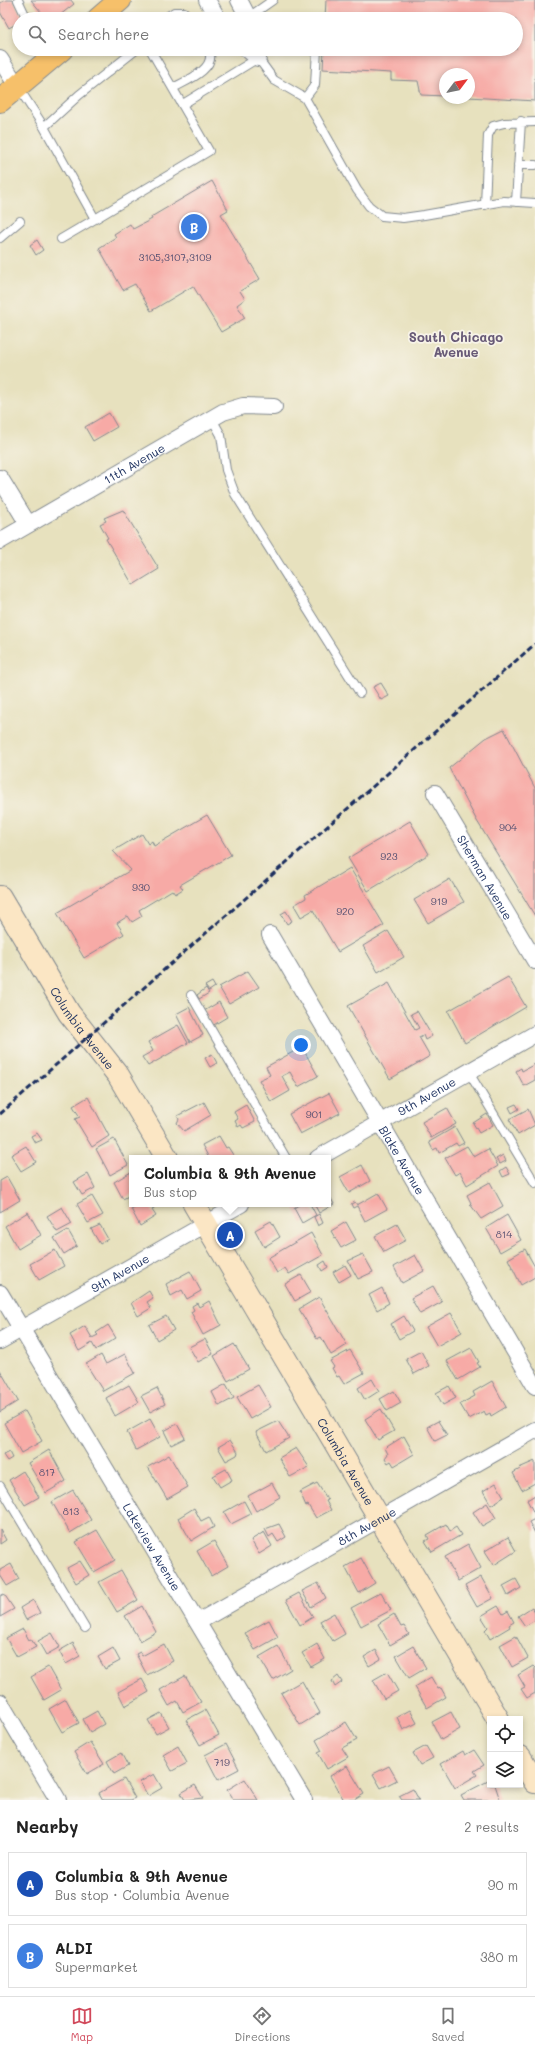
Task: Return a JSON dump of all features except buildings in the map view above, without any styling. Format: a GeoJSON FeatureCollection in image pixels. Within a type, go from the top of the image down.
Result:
{"type":"FeatureCollection","features":[{"type":"Feature","properties":{"kind":"main road"},"geometry":{"type":"LineString","coordinates":[[0,101],[50,56]]}},
{"type":"Feature","properties":{"kind":"street"},"geometry":{"type":"LineString","coordinates":[[207,0],[214,12]]}},
{"type":"Feature","properties":{"kind":"street"},"geometry":{"type":"LineString","coordinates":[[239,0],[245,12]]}},
{"type":"Feature","properties":{"kind":"street"},"geometry":{"type":"LineString","coordinates":[[0,59],[17,86]]}},
{"type":"Feature","properties":{"kind":"street","name":"11th Avenue"},"geometry":{"type":"LineString","coordinates":[[0,541],[224,412],[243,406],[274,407]]}},
{"type":"Feature","properties":{"kind":"street"},"geometry":{"type":"LineString","coordinates":[[0,478],[28,524]]}},
{"type":"Feature","properties":{"kind":"street","name":"Sherman Avenue"},"geometry":{"type":"LineString","coordinates":[[436,793],[535,961]]}},
{"type":"Feature","properties":{"kind":"street","name":"Columbia Avenue"},"geometry":{"type":"LineString","coordinates":[[0,897],[69,1013],[118,1076],[165,1155]]}},
{"type":"Feature","properties":{"kind":"street","name":"Blake Avenue"},"geometry":{"type":"LineString","coordinates":[[270,935],[535,1386]]}},
{"type":"Feature","properties":{"kind":"street","name":"9th Avenue"},"geometry":{"type":"LineString","coordinates":[[323,1155],[535,1034]]}},
{"type":"Feature","properties":{"kind":"street","name":"Columbia Avenue"},"geometry":{"type":"LineString","coordinates":[[196,1207],[496,1716]]}},
{"type":"Feature","properties":{"kind":"street","name":"9th Avenue"},"geometry":{"type":"LineString","coordinates":[[0,1341],[235,1207]]}},
{"type":"Feature","properties":{"kind":"street","name":"Lakeview Avenue"},"geometry":{"type":"LineString","coordinates":[[0,1293],[304,1800]]}},
{"type":"Feature","properties":{"kind":"street","name":"8th Avenue"},"geometry":{"type":"LineString","coordinates":[[198,1622],[535,1430]]}},
{"type":"Feature","properties":{"kind":"street"},"geometry":{"type":"LineString","coordinates":[[0,1702],[58,1800]]}},
{"type":"Feature","properties":{"kind":"street"},"geometry":{"type":"LineString","coordinates":[[523,1762],[535,1782]]}},
{"type":"Feature","properties":{"kind":"lane"},"geometry":{"type":"LineString","coordinates":[[18,0],[24,12]]}},
{"type":"Feature","properties":{"kind":"lane"},"geometry":{"type":"LineString","coordinates":[[256,12],[273,0]]}},
{"type":"Feature","properties":{"kind":"lane"},"geometry":{"type":"LineString","coordinates":[[44,127],[78,95],[128,56]]}},
{"type":"Feature","properties":{"kind":"lane"},"geometry":{"type":"LineString","coordinates":[[61,239],[209,151],[154,56]]}},
{"type":"Feature","properties":{"kind":"lane"},"geometry":{"type":"LineString","coordinates":[[174,88],[201,72],[210,62],[211,56]]}},
{"type":"Feature","properties":{"kind":"lane"},"geometry":{"type":"LineString","coordinates":[[183,104],[248,56]]}},
{"type":"Feature","properties":{"kind":"lane"},"geometry":{"type":"LineString","coordinates":[[256,56],[274,80],[305,98],[357,190],[369,206],[382,216],[410,217],[504,201],[535,203]]}},
{"type":"Feature","properties":{"kind":"lane"},"geometry":{"type":"LineString","coordinates":[[305,98],[315,85],[317,56]]}},
{"type":"Feature","properties":{"kind":"lane"},"geometry":{"type":"LineString","coordinates":[[17,86],[44,127],[95,219]]}},
{"type":"Feature","properties":{"kind":"lane"},"geometry":{"type":"LineString","coordinates":[[485,205],[488,134],[493,126],[504,123],[521,121],[535,122]]}},
{"type":"Feature","properties":{"kind":"lane"},"geometry":{"type":"LineString","coordinates":[[516,202],[521,121]]}},
{"type":"Feature","properties":{"kind":"lane"},"geometry":{"type":"LineString","coordinates":[[518,165],[535,165]]}},
{"type":"Feature","properties":{"kind":"lane"},"geometry":{"type":"LineString","coordinates":[[0,238],[20,221]]}},
{"type":"Feature","properties":{"kind":"lane"},"geometry":{"type":"LineString","coordinates":[[212,419],[221,435],[226,470],[236,494],[360,693]]}},
{"type":"Feature","properties":{"kind":"lane"},"geometry":{"type":"LineString","coordinates":[[191,995],[284,1155]]}},
{"type":"Feature","properties":{"kind":"lane"},"geometry":{"type":"LineString","coordinates":[[468,1071],[535,1183]]}},
{"type":"Feature","properties":{"kind":"lane"},"geometry":{"type":"LineString","coordinates":[[0,1486],[85,1628]]}},
{"type":"Feature","properties":{"kind":"railway"},"geometry":{"type":"LineString","coordinates":[[0,1114],[535,644]]}},
{"type":"Feature","properties":{"kind":"place","name":"ALDI"},"geometry":{"type":"Point","coordinates":[194,227]}},
{"type":"Feature","properties":{"kind":"place","name":"Columbia & 9th Avenue"},"geometry":{"type":"Point","coordinates":[230,1235]}},
{"type":"Feature","properties":{"kind":"district","name":"South Chicago Avenue"},"geometry":{"type":"Point","coordinates":[456,344]}}]}
